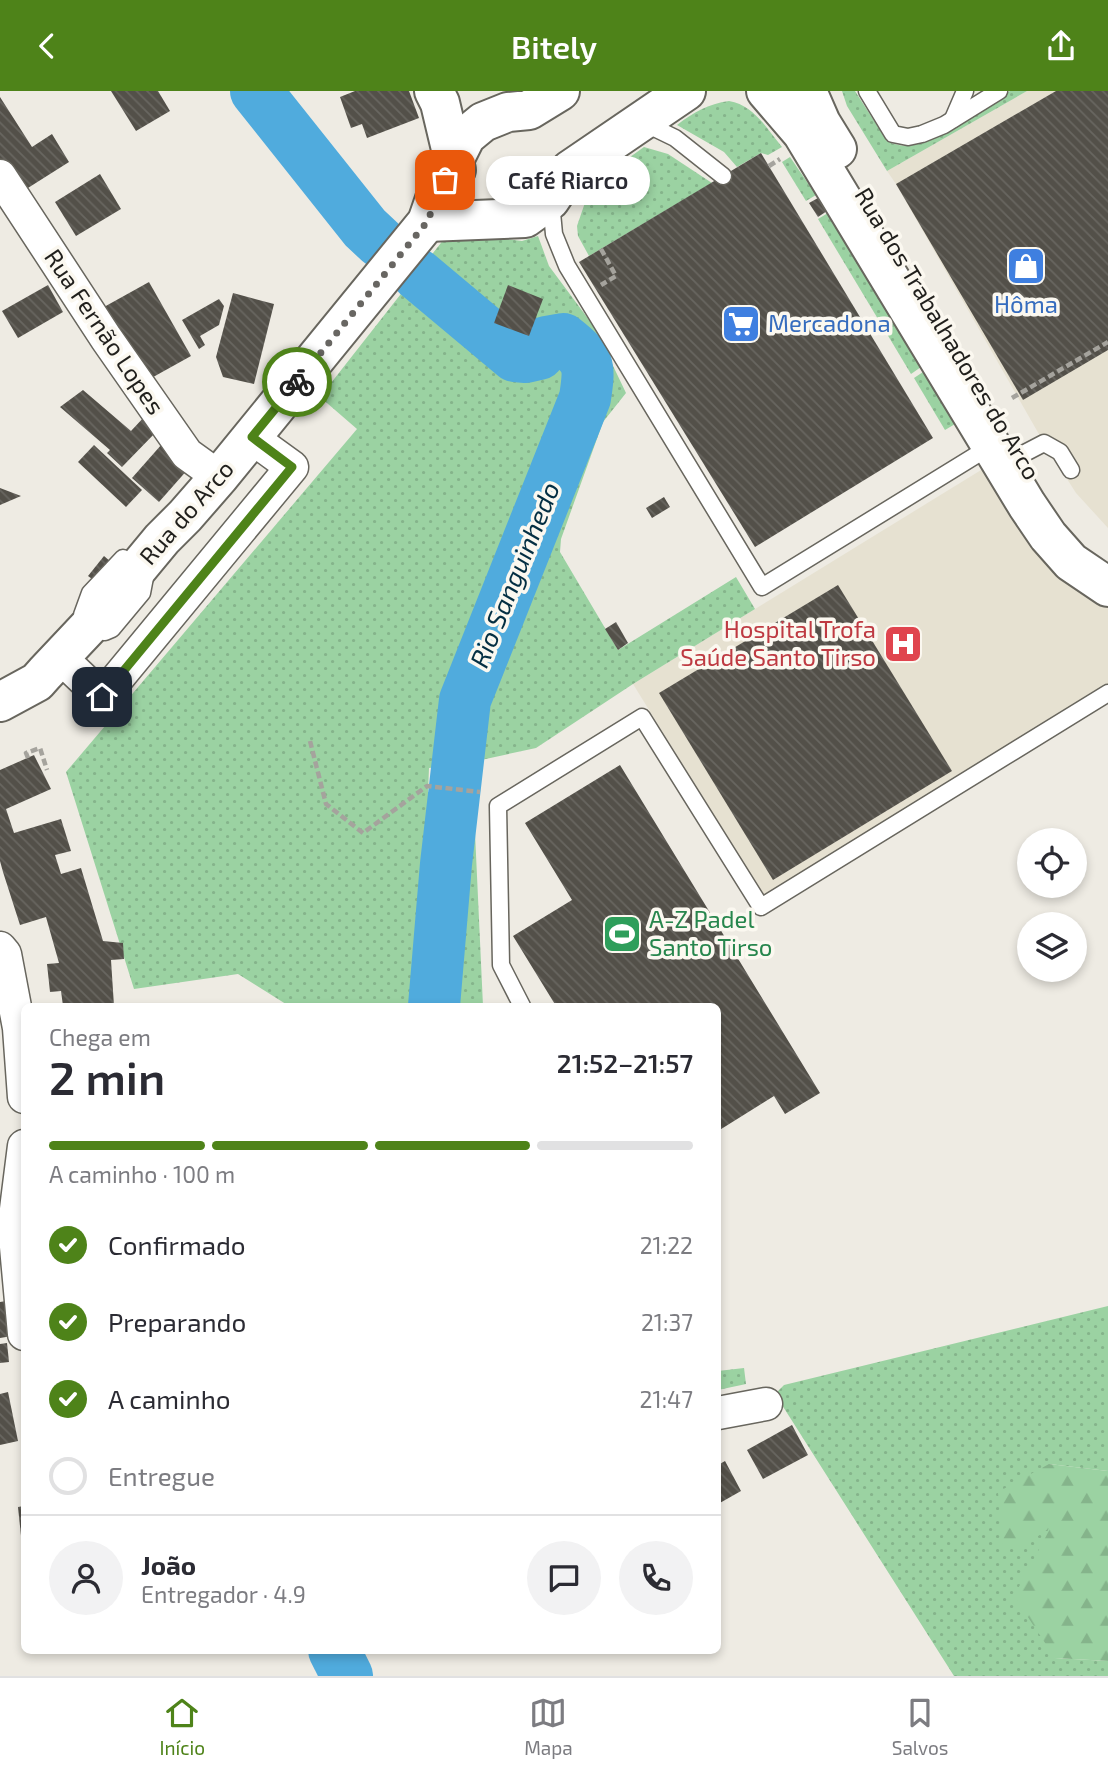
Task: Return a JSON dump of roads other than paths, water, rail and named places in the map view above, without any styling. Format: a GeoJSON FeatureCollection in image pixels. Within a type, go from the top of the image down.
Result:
{"type":"FeatureCollection","features":[{"type":"Feature","properties":{"kind":"street"},"geometry":{"type":"LineString","coordinates":[[434,91],[440,103],[460,185],[472,202],[496,218]]}},
{"type":"Feature","properties":{"kind":"street"},"geometry":{"type":"LineString","coordinates":[[450,91],[481,109],[508,112],[529,110],[560,91]]}},
{"type":"Feature","properties":{"kind":"street"},"geometry":{"type":"LineString","coordinates":[[508,112],[483,122],[466,136],[436,196],[427,222],[525,218],[550,200],[570,170],[686,91]]}},
{"type":"Feature","properties":{"kind":"street","name":"Rua dos Trabalhadores do Arco"},"geometry":{"type":"LineString","coordinates":[[766,91],[802,133],[1019,448],[1048,536],[1071,562],[1108,587]]}},
{"type":"Feature","properties":{"kind":"street","name":"Rua dos Trabalhadores do Arco"},"geometry":{"type":"LineString","coordinates":[[807,91],[821,123],[1045,495],[1080,541],[1108,561]]}},
{"type":"Feature","properties":{"kind":"street","name":"Rua Fernão Lopes"},"geometry":{"type":"LineString","coordinates":[[0,176],[106,338],[187,454],[219,477]]}},
{"type":"Feature","properties":{"kind":"street","name":"Rua do Arco"},"geometry":{"type":"LineString","coordinates":[[0,702],[37,682],[69,647],[219,477],[427,222]]}},
{"type":"Feature","properties":{"kind":"street"},"geometry":{"type":"LineString","coordinates":[[69,647],[102,697],[292,467],[252,437]]}},
{"type":"Feature","properties":{"kind":"street"},"geometry":{"type":"LineString","coordinates":[[0,948],[5,954],[19,1028],[21,1056]]}},
{"type":"Feature","properties":{"kind":"street"},"geometry":{"type":"LineString","coordinates":[[21,1154],[10,1183],[21,1301]]}},
{"type":"Feature","properties":{"kind":"street"},"geometry":{"type":"LineString","coordinates":[[721,1412],[766,1404]]}},
{"type":"Feature","properties":{"kind":"lane"},"geometry":{"type":"LineString","coordinates":[[867,91],[893,134],[908,137],[922,134],[953,119],[999,91]]}},
{"type":"Feature","properties":{"kind":"lane"},"geometry":{"type":"LineString","coordinates":[[953,119],[965,91]]}},
{"type":"Feature","properties":{"kind":"lane"},"geometry":{"type":"LineString","coordinates":[[640,121],[674,138],[723,176]]}},
{"type":"Feature","properties":{"kind":"lane"},"geometry":{"type":"LineString","coordinates":[[550,200],[554,234],[567,266],[762,587],[1019,448],[1060,452],[1072,470]]}},
{"type":"Feature","properties":{"kind":"lane"},"geometry":{"type":"LineString","coordinates":[[520,1003],[501,965],[498,806],[642,717],[761,907],[1108,693]]}},
{"type":"Feature","properties":{"kind":"waterway","name":"Rio Sanguinhedo"},"geometry":{"type":"LineString","coordinates":[[256,91],[365,228],[380,242]]}},
{"type":"Feature","properties":{"kind":"waterway","name":"Rio Sanguinhedo"},"geometry":{"type":"LineString","coordinates":[[417,274],[515,356],[539,354],[546,342],[563,339],[579,352],[587,370],[585,398],[465,700],[446,864],[434,1003]]}},
{"type":"Feature","properties":{"kind":"waterway","name":"Rio Sanguinhedo"},"geometry":{"type":"LineString","coordinates":[[336,1654],[347,1676]]}},
{"type":"Feature","properties":{"kind":"place","name":"Café Riarco"},"geometry":{"type":"Point","coordinates":[445,180]}},
{"type":"Feature","properties":{"kind":"place","name":"Hôma"},"geometry":{"type":"Point","coordinates":[1026,266]}},
{"type":"Feature","properties":{"kind":"place","name":"Mercadona"},"geometry":{"type":"Point","coordinates":[741,324]}},
{"type":"Feature","properties":{"kind":"place","name":"Hospital Trofa Saúde Santo Tirso"},"geometry":{"type":"Point","coordinates":[903,644]}},
{"type":"Feature","properties":{"kind":"place","name":"A-Z Padel Santo Tirso"},"geometry":{"type":"Point","coordinates":[622,934]}}]}
